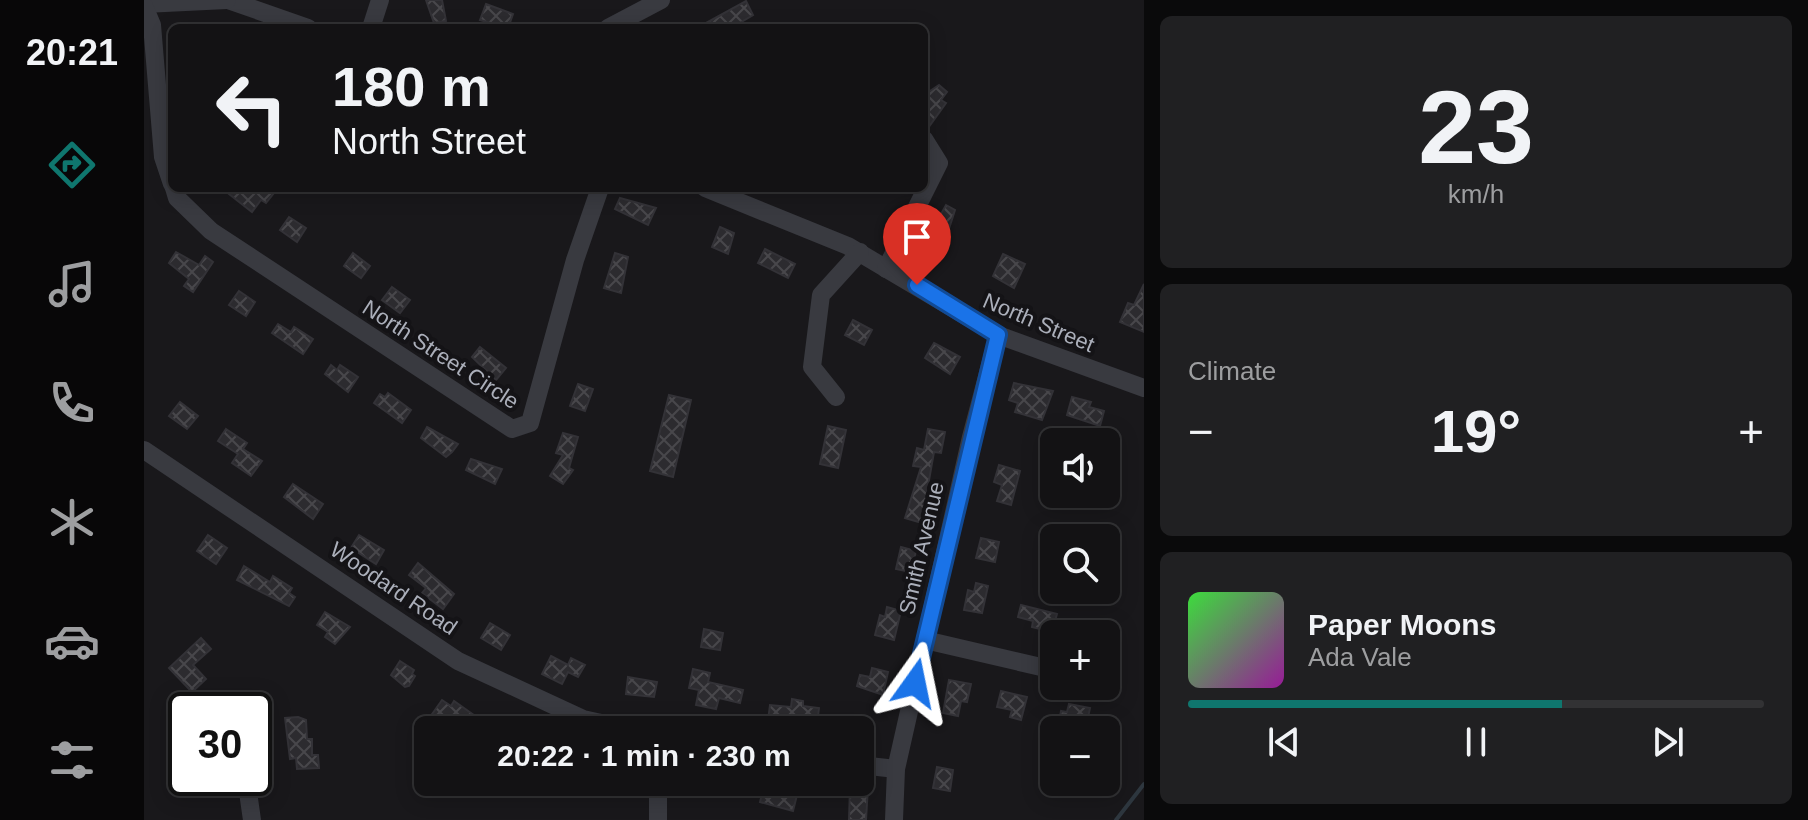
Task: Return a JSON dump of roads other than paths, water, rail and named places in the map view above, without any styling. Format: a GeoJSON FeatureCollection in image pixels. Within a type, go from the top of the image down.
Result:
{"type":"FeatureCollection","features":[{"type":"Feature","properties":{"kind":"street"},"geometry":{"type":"LineString","coordinates":[[144,5],[228,0],[297,24]]}},
{"type":"Feature","properties":{"kind":"street"},"geometry":{"type":"LineString","coordinates":[[372,24],[380,0]]}},
{"type":"Feature","properties":{"kind":"street"},"geometry":{"type":"LineString","coordinates":[[616,24],[661,0]]}},
{"type":"Feature","properties":{"kind":"street","name":"North Street Circle"},"geometry":{"type":"LineString","coordinates":[[144,5],[152,25],[163,157],[168,172]]}},
{"type":"Feature","properties":{"kind":"street"},"geometry":{"type":"LineString","coordinates":[[928,145],[939,163],[928,185]]}},
{"type":"Feature","properties":{"kind":"street","name":"North Street Circle"},"geometry":{"type":"LineString","coordinates":[[175,192],[177,198],[211,231],[512,429],[530,423],[575,260],[599,192]]}},
{"type":"Feature","properties":{"kind":"street","name":"North Street"},"geometry":{"type":"LineString","coordinates":[[715,192],[860,252],[998,335],[1144,388]]}},
{"type":"Feature","properties":{"kind":"street"},"geometry":{"type":"LineString","coordinates":[[886,269],[924,192]]}},
{"type":"Feature","properties":{"kind":"street"},"geometry":{"type":"LineString","coordinates":[[836,397],[812,367],[821,295],[860,252]]}},
{"type":"Feature","properties":{"kind":"street","name":"Smith Avenue"},"geometry":{"type":"LineString","coordinates":[[894,820],[896,769],[998,335]]}},
{"type":"Feature","properties":{"kind":"street","name":"Woodard Road"},"geometry":{"type":"LineString","coordinates":[[144,450],[458,661],[577,716]]}},
{"type":"Feature","properties":{"kind":"street"},"geometry":{"type":"LineString","coordinates":[[925,640],[1040,667]]}},
{"type":"Feature","properties":{"kind":"street"},"geometry":{"type":"LineString","coordinates":[[874,767],[896,769]]}},
{"type":"Feature","properties":{"kind":"street"},"geometry":{"type":"LineString","coordinates":[[249,796],[252,820]]}},
{"type":"Feature","properties":{"kind":"street"},"geometry":{"type":"LineString","coordinates":[[658,796],[658,820]]}},
{"type":"Feature","properties":{"kind":"waterway"},"geometry":{"type":"LineString","coordinates":[[1116,820],[1144,784]]}}]}
